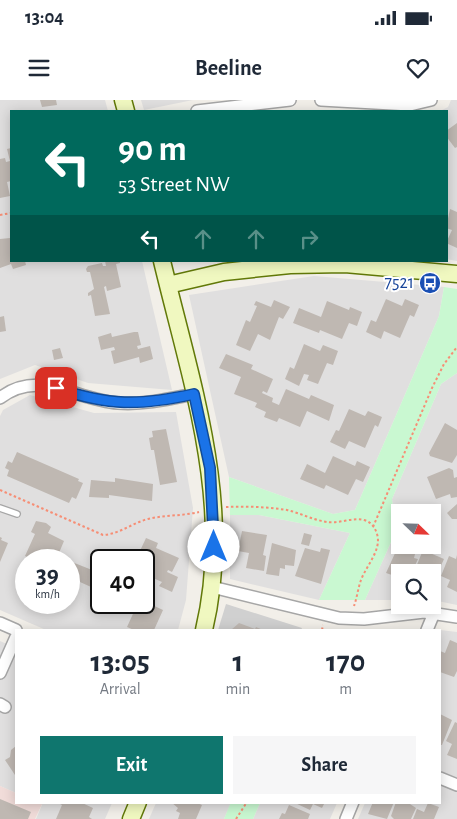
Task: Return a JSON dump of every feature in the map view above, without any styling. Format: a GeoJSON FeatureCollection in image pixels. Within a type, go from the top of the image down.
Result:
{"type":"FeatureCollection","features":[{"type":"Feature","properties":{"kind":"street"},"geometry":{"type":"LineString","coordinates":[[205,110],[290,100]]}},
{"type":"Feature","properties":{"kind":"street"},"geometry":{"type":"LineString","coordinates":[[321,100],[410,105],[431,100]]}},
{"type":"Feature","properties":{"kind":"street"},"geometry":{"type":"LineString","coordinates":[[162,262],[210,468],[214,508],[212,587],[204,629]]}},
{"type":"Feature","properties":{"kind":"street"},"geometry":{"type":"LineString","coordinates":[[168,285],[231,271],[290,265],[345,264],[457,274]]}},
{"type":"Feature","properties":{"kind":"street"},"geometry":{"type":"LineString","coordinates":[[0,398],[17,387],[33,384],[48,385],[82,396],[120,403],[153,402],[194,394]]}},
{"type":"Feature","properties":{"kind":"street"},"geometry":{"type":"LineString","coordinates":[[212,587],[326,616],[351,619],[420,614]]}},
{"type":"Feature","properties":{"kind":"street"},"geometry":{"type":"LineString","coordinates":[[427,629],[434,614]]}},
{"type":"Feature","properties":{"kind":"street"},"geometry":{"type":"LineString","coordinates":[[440,614],[457,617]]}},
{"type":"Feature","properties":{"kind":"street"},"geometry":{"type":"LineString","coordinates":[[0,623],[15,630]]}},
{"type":"Feature","properties":{"kind":"street"},"geometry":{"type":"LineString","coordinates":[[0,673],[15,639]]}},
{"type":"Feature","properties":{"kind":"street"},"geometry":{"type":"LineString","coordinates":[[441,778],[457,786]]}},
{"type":"Feature","properties":{"kind":"street"},"geometry":{"type":"LineString","coordinates":[[131,819],[137,804]]}},
{"type":"Feature","properties":{"kind":"street"},"geometry":{"type":"LineString","coordinates":[[346,819],[352,804]]}},
{"type":"Feature","properties":{"kind":"lane"},"geometry":{"type":"LineString","coordinates":[[0,508],[17,514]]}},
{"type":"Feature","properties":{"kind":"path"},"geometry":{"type":"LineString","coordinates":[[373,527],[432,388],[444,364],[457,347]]}},
{"type":"Feature","properties":{"kind":"path"},"geometry":{"type":"LineString","coordinates":[[0,490],[104,535],[118,532],[136,522],[150,518],[193,513],[214,508],[243,506],[287,510],[329,523],[352,518],[366,521],[378,535],[378,544],[361,580],[351,619]]}},
{"type":"Feature","properties":{"kind":"path"},"geometry":{"type":"LineString","coordinates":[[236,819],[246,804]]}},
{"type":"Feature","properties":{"kind":"shaded area"},"geometry":{"type":"Polygon","coordinates":[[[0,100],[105,100],[108,110],[10,110],[10,262],[142,262],[172,390],[88,383],[35,365],[0,379],[0,100]]]}},
{"type":"Feature","properties":{"kind":"shaded area"},"geometry":{"type":"Polygon","coordinates":[[[141,100],[193,100],[144,110],[141,100]]]}},
{"type":"Feature","properties":{"kind":"shaded area"},"geometry":{"type":"Polygon","coordinates":[[[451,100],[457,100],[457,261],[448,259],[448,110],[442,110],[448,107],[451,100]]]}},
{"type":"Feature","properties":{"kind":"shaded area"},"geometry":{"type":"Polygon","coordinates":[[[314,276],[444,287],[439,316],[355,510],[333,514],[229,477],[189,295],[314,276]]]}},
{"type":"Feature","properties":{"kind":"shaded area"},"geometry":{"type":"Polygon","coordinates":[[[457,373],[457,605],[441,602],[441,564],[391,564],[391,600],[365,600],[391,542],[391,554],[441,554],[441,504],[393,504],[392,499],[441,384],[457,373]]]}},
{"type":"Feature","properties":{"kind":"shaded area"},"geometry":{"type":"Polygon","coordinates":[[[30,395],[94,413],[176,412],[193,508],[186,600],[178,629],[44,629],[0,610],[0,416],[3,410],[30,395]]]}},
{"type":"Feature","properties":{"kind":"shaded area"},"geometry":{"type":"Polygon","coordinates":[[[230,515],[259,515],[350,533],[319,600],[230,579],[230,515]]]}},
{"type":"Feature","properties":{"kind":"shaded area"},"geometry":{"type":"Polygon","coordinates":[[[226,604],[302,628],[302,629],[218,629],[226,604]]]}},
{"type":"Feature","properties":{"kind":"shaded area"},"geometry":{"type":"Polygon","coordinates":[[[441,630],[457,632],[457,819],[358,819],[365,804],[441,804],[441,630]]]}},
{"type":"Feature","properties":{"kind":"shaded area"},"geometry":{"type":"Polygon","coordinates":[[[0,641],[15,648],[15,793],[0,786],[0,641]]]}},
{"type":"Feature","properties":{"kind":"shaded area"},"geometry":{"type":"Polygon","coordinates":[[[0,786],[15,793],[15,804],[42,804],[35,819],[0,819],[0,786]]]}},
{"type":"Feature","properties":{"kind":"shaded area"},"geometry":{"type":"Polygon","coordinates":[[[40,804],[112,804],[105,819],[36,819],[42,805],[40,804]]]}},
{"type":"Feature","properties":{"kind":"shaded area"},"geometry":{"type":"Polygon","coordinates":[[[156,804],[231,804],[224,819],[149,819],[156,804]]]}},
{"type":"Feature","properties":{"kind":"shaded area"},"geometry":{"type":"Polygon","coordinates":[[[260,804],[337,804],[330,819],[253,819],[260,804]]]}},
{"type":"Feature","properties":{"kind":"green space"},"geometry":{"type":"Polygon","coordinates":[[[444,287],[457,289],[457,373],[441,384],[392,499],[391,542],[365,600],[319,600],[350,533],[259,515],[230,515],[229,477],[333,514],[355,510],[439,316],[444,287]]]}},
{"type":"Feature","properties":{"kind":"green space"},"geometry":{"type":"Polygon","coordinates":[[[230,804],[260,804],[253,819],[224,819],[230,804]]]}},
{"type":"Feature","properties":{"kind":"building"},"geometry":{"type":"Polygon","coordinates":[[[40,100],[56,100],[57,105],[42,107],[40,100]]]}},
{"type":"Feature","properties":{"kind":"building"},"geometry":{"type":"Polygon","coordinates":[[[457,123],[457,147],[455,148],[448,139],[448,130],[457,123]]]}},
{"type":"Feature","properties":{"kind":"building"},"geometry":{"type":"Polygon","coordinates":[[[10,148],[10,161],[7,149],[10,148]]]}},
{"type":"Feature","properties":{"kind":"building"},"geometry":{"type":"Polygon","coordinates":[[[5,158],[6,162],[10,161],[10,181],[7,182],[10,196],[0,198],[0,159],[5,158]]]}},
{"type":"Feature","properties":{"kind":"building"},"geometry":{"type":"Polygon","coordinates":[[[450,209],[457,212],[457,248],[448,244],[452,230],[448,229],[450,209]]]}},
{"type":"Feature","properties":{"kind":"building"},"geometry":{"type":"Polygon","coordinates":[[[10,238],[10,262],[25,262],[26,265],[13,269],[11,264],[0,268],[0,239],[10,238]]]}},
{"type":"Feature","properties":{"kind":"building"},"geometry":{"type":"Polygon","coordinates":[[[105,262],[120,262],[116,264],[121,287],[107,291],[106,286],[104,287],[110,314],[95,316],[91,295],[88,296],[88,293],[94,289],[90,272],[87,272],[86,269],[88,266],[102,263],[103,266],[106,266],[105,262]]]}},
{"type":"Feature","properties":{"kind":"building"},"geometry":{"type":"Polygon","coordinates":[[[386,299],[402,306],[405,299],[419,305],[414,317],[410,315],[400,338],[384,331],[381,339],[366,332],[371,320],[376,322],[386,299]]]}},
{"type":"Feature","properties":{"kind":"building"},"geometry":{"type":"Polygon","coordinates":[[[274,300],[290,307],[283,319],[279,317],[270,340],[258,334],[250,351],[236,345],[246,320],[250,322],[257,306],[254,305],[256,301],[271,307],[274,300]]]}},
{"type":"Feature","properties":{"kind":"building"},"geometry":{"type":"Polygon","coordinates":[[[327,301],[349,310],[350,307],[362,312],[357,326],[349,323],[342,339],[320,330],[319,333],[293,323],[299,308],[321,317],[327,301]]]}},
{"type":"Feature","properties":{"kind":"building"},"geometry":{"type":"Polygon","coordinates":[[[4,316],[6,331],[0,332],[0,317],[4,316]]]}},
{"type":"Feature","properties":{"kind":"building"},"geometry":{"type":"Polygon","coordinates":[[[138,332],[141,345],[137,346],[138,349],[150,346],[153,359],[140,363],[139,357],[114,364],[111,351],[115,350],[114,347],[101,350],[98,337],[111,333],[112,337],[138,332]]]}},
{"type":"Feature","properties":{"kind":"building"},"geometry":{"type":"Polygon","coordinates":[[[304,344],[320,351],[323,345],[338,351],[333,365],[327,363],[318,384],[307,380],[309,375],[304,374],[299,386],[285,379],[290,367],[294,369],[304,344]]]}},
{"type":"Feature","properties":{"kind":"building"},"geometry":{"type":"Polygon","coordinates":[[[60,348],[63,358],[54,360],[52,350],[60,348]]]}},
{"type":"Feature","properties":{"kind":"building"},"geometry":{"type":"Polygon","coordinates":[[[226,354],[253,365],[251,369],[273,379],[267,393],[263,391],[262,393],[273,398],[272,402],[279,405],[286,389],[309,399],[311,395],[334,405],[329,421],[307,411],[300,427],[279,418],[277,422],[264,417],[266,412],[255,407],[257,403],[234,394],[241,377],[219,368],[226,354]]]}},
{"type":"Feature","properties":{"kind":"building"},"geometry":{"type":"Polygon","coordinates":[[[349,409],[365,416],[368,411],[382,417],[378,427],[375,425],[365,448],[349,441],[345,449],[330,442],[336,430],[339,431],[349,409]]]}},
{"type":"Feature","properties":{"kind":"building"},"geometry":{"type":"Polygon","coordinates":[[[445,423],[457,430],[457,455],[452,463],[430,456],[429,453],[445,423]]]}},
{"type":"Feature","properties":{"kind":"building"},"geometry":{"type":"Polygon","coordinates":[[[166,429],[177,482],[160,485],[154,450],[151,450],[149,438],[153,437],[152,431],[166,429]]]}},
{"type":"Feature","properties":{"kind":"building"},"geometry":{"type":"Polygon","coordinates":[[[17,452],[79,479],[78,481],[83,483],[76,499],[72,497],[69,503],[7,476],[9,470],[5,468],[8,461],[12,463],[17,452]]]}},
{"type":"Feature","properties":{"kind":"building"},"geometry":{"type":"Polygon","coordinates":[[[333,456],[355,466],[357,461],[370,467],[363,482],[356,479],[348,495],[326,485],[324,489],[300,479],[307,464],[325,473],[333,456]]]}},
{"type":"Feature","properties":{"kind":"building"},"geometry":{"type":"Polygon","coordinates":[[[449,468],[453,470],[454,478],[457,477],[457,497],[451,498],[450,494],[436,499],[427,477],[449,468]]]}},
{"type":"Feature","properties":{"kind":"building"},"geometry":{"type":"Polygon","coordinates":[[[115,478],[153,484],[152,501],[109,495],[109,498],[89,497],[91,480],[115,482],[115,478]]]}},
{"type":"Feature","properties":{"kind":"building"},"geometry":{"type":"Polygon","coordinates":[[[457,504],[457,519],[452,519],[447,513],[457,504]]]}},
{"type":"Feature","properties":{"kind":"building"},"geometry":{"type":"Polygon","coordinates":[[[36,521],[46,523],[51,527],[48,533],[64,541],[61,549],[28,549],[35,534],[31,532],[36,521]]]}},
{"type":"Feature","properties":{"kind":"building"},"geometry":{"type":"Polygon","coordinates":[[[242,531],[267,535],[263,555],[266,556],[264,571],[246,568],[249,553],[238,551],[242,531]]]}},
{"type":"Feature","properties":{"kind":"building"},"geometry":{"type":"Polygon","coordinates":[[[304,533],[312,535],[309,546],[301,544],[304,533]]]}},
{"type":"Feature","properties":{"kind":"building"},"geometry":{"type":"Polygon","coordinates":[[[0,537],[2,538],[1,540],[8,543],[0,562],[0,537]]]}},
{"type":"Feature","properties":{"kind":"building"},"geometry":{"type":"Polygon","coordinates":[[[146,538],[158,543],[156,548],[179,558],[172,572],[168,570],[167,572],[178,577],[172,592],[159,586],[162,582],[155,579],[155,549],[141,549],[146,538]]]}},
{"type":"Feature","properties":{"kind":"building"},"geometry":{"type":"Polygon","coordinates":[[[272,543],[296,550],[294,566],[285,565],[285,569],[280,568],[279,576],[266,574],[272,543]]]}},
{"type":"Feature","properties":{"kind":"building"},"geometry":{"type":"Polygon","coordinates":[[[305,548],[320,552],[321,548],[330,550],[321,584],[295,576],[305,548]]]}},
{"type":"Feature","properties":{"kind":"building"},"geometry":{"type":"Polygon","coordinates":[[[395,554],[415,554],[414,558],[418,559],[416,564],[391,564],[391,575],[386,573],[395,554]]]}},
{"type":"Feature","properties":{"kind":"building"},"geometry":{"type":"Polygon","coordinates":[[[421,554],[432,554],[444,559],[441,566],[417,564],[421,554]]]}},
{"type":"Feature","properties":{"kind":"building"},"geometry":{"type":"Polygon","coordinates":[[[457,555],[457,592],[447,587],[450,580],[441,576],[449,556],[456,559],[457,555]]]}},
{"type":"Feature","properties":{"kind":"building"},"geometry":{"type":"Polygon","coordinates":[[[80,565],[90,569],[90,587],[80,582],[80,565]]]}},
{"type":"Feature","properties":{"kind":"building"},"geometry":{"type":"Polygon","coordinates":[[[155,606],[163,610],[154,629],[132,629],[127,627],[133,614],[155,614],[155,606]]]}},
{"type":"Feature","properties":{"kind":"building"},"geometry":{"type":"Polygon","coordinates":[[[239,623],[255,629],[232,629],[239,623]]]}},
{"type":"Feature","properties":{"kind":"building"},"geometry":{"type":"Polygon","coordinates":[[[450,640],[457,643],[457,671],[454,677],[441,672],[441,651],[445,653],[450,640]]]}},
{"type":"Feature","properties":{"kind":"building"},"geometry":{"type":"Polygon","coordinates":[[[441,714],[452,720],[441,745],[441,714]]]}},
{"type":"Feature","properties":{"kind":"building"},"geometry":{"type":"Polygon","coordinates":[[[455,722],[457,723],[457,759],[447,755],[452,744],[446,741],[455,722]]]}},
{"type":"Feature","properties":{"kind":"building"},"geometry":{"type":"Polygon","coordinates":[[[15,747],[15,775],[5,760],[10,757],[11,750],[15,747]]]}},
{"type":"Feature","properties":{"kind":"building"},"geometry":{"type":"Polygon","coordinates":[[[0,799],[31,812],[28,819],[0,819],[0,799]]]}},
{"type":"Feature","properties":{"kind":"building"},"geometry":{"type":"Polygon","coordinates":[[[60,804],[84,804],[93,808],[89,817],[92,819],[56,819],[62,805],[60,804]]]}},
{"type":"Feature","properties":{"kind":"building"},"geometry":{"type":"Polygon","coordinates":[[[173,804],[202,805],[196,819],[178,819],[180,813],[176,811],[178,808],[173,804]]]}},
{"type":"Feature","properties":{"kind":"building"},"geometry":{"type":"Polygon","coordinates":[[[297,804],[313,804],[310,810],[297,804]]]}},
{"type":"Feature","properties":{"kind":"building"},"geometry":{"type":"Polygon","coordinates":[[[313,804],[324,804],[322,808],[313,804]]]}},
{"type":"Feature","properties":{"kind":"building"},"geometry":{"type":"Polygon","coordinates":[[[372,804],[393,804],[387,819],[368,814],[372,804]]]}},
{"type":"Feature","properties":{"kind":"building"},"geometry":{"type":"Polygon","coordinates":[[[395,804],[410,804],[416,808],[411,819],[394,819],[391,816],[395,804]]]}},
{"type":"Feature","properties":{"kind":"building"},"geometry":{"type":"Polygon","coordinates":[[[428,804],[439,807],[434,819],[413,819],[417,809],[424,812],[428,804]]]}},
{"type":"Feature","properties":{"kind":"building"},"geometry":{"type":"Polygon","coordinates":[[[289,805],[310,814],[308,819],[279,819],[282,813],[285,814],[289,805]]]}},
{"type":"Feature","properties":{"kind":"place","name":"7521"},"geometry":{"type":"Point","coordinates":[430,283]}},
{"type":"Feature","properties":{"kind":"route"},"geometry":{"type":"LineString","coordinates":[[56,388],[96,400],[129,404],[166,400],[194,394],[213,488],[214,547]]}}]}
